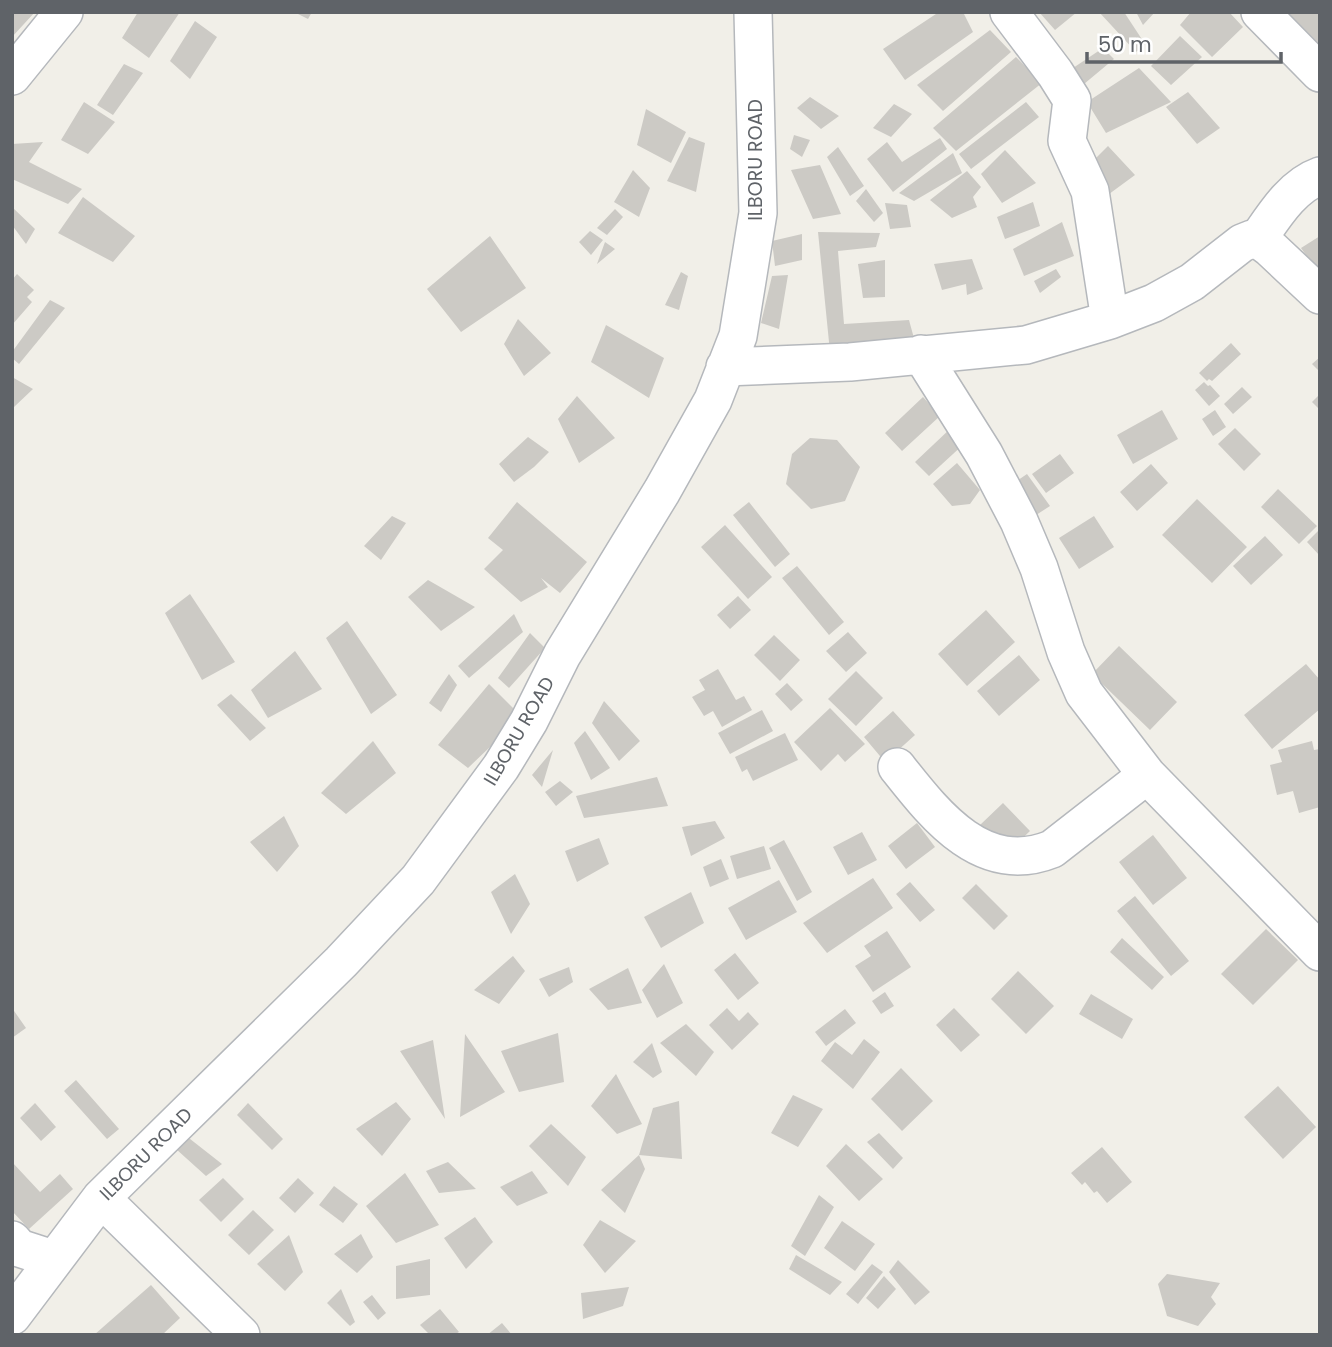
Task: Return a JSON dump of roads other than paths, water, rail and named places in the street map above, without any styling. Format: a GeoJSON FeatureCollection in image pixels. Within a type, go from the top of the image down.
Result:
{"type":"FeatureCollection","features":[{"type":"Feature","properties":{"kind":"street"},"geometry":{"type":"LineString","coordinates":[[12,76],[64,12]]}},
{"type":"Feature","properties":{"kind":"street","name":"ILBORU ROAD"},"geometry":{"type":"LineString","coordinates":[[12,1316],[101,1198],[341,962],[418,880],[501,767],[529,721],[562,655],[662,491],[713,400],[738,336],[758,213],[752,12]]}},
{"type":"Feature","properties":{"kind":"street"},"geometry":{"type":"LineString","coordinates":[[1009,12],[1072,100],[1067,141],[1090,191],[1110,320]]}},
{"type":"Feature","properties":{"kind":"street"},"geometry":{"type":"LineString","coordinates":[[1260,12],[1320,73]]}},
{"type":"Feature","properties":{"kind":"street"},"geometry":{"type":"LineString","coordinates":[[1258,239],[1280,208],[1296,192],[1320,176]]}},
{"type":"Feature","properties":{"kind":"street"},"geometry":{"type":"LineString","coordinates":[[725,367],[850,362],[1026,345],[1110,320],[1154,303],[1192,282],[1242,243],[1252,239],[1258,239],[1320,295]]}},
{"type":"Feature","properties":{"kind":"street"},"geometry":{"type":"LineString","coordinates":[[922,354],[984,454],[1019,521],[1039,568],[1066,652],[1084,693],[1147,775],[1320,952]]}},
{"type":"Feature","properties":{"kind":"street"},"geometry":{"type":"LineString","coordinates":[[897,767],[927,804],[958,835],[995,853],[1016,856],[1036,856],[1052,849],[1147,775]]}},
{"type":"Feature","properties":{"kind":"street"},"geometry":{"type":"LineString","coordinates":[[101,1198],[241,1335]]}},
{"type":"Feature","properties":{"kind":"street"},"geometry":{"type":"LineString","coordinates":[[12,1240],[19,1248],[53,1259]]}}]}
